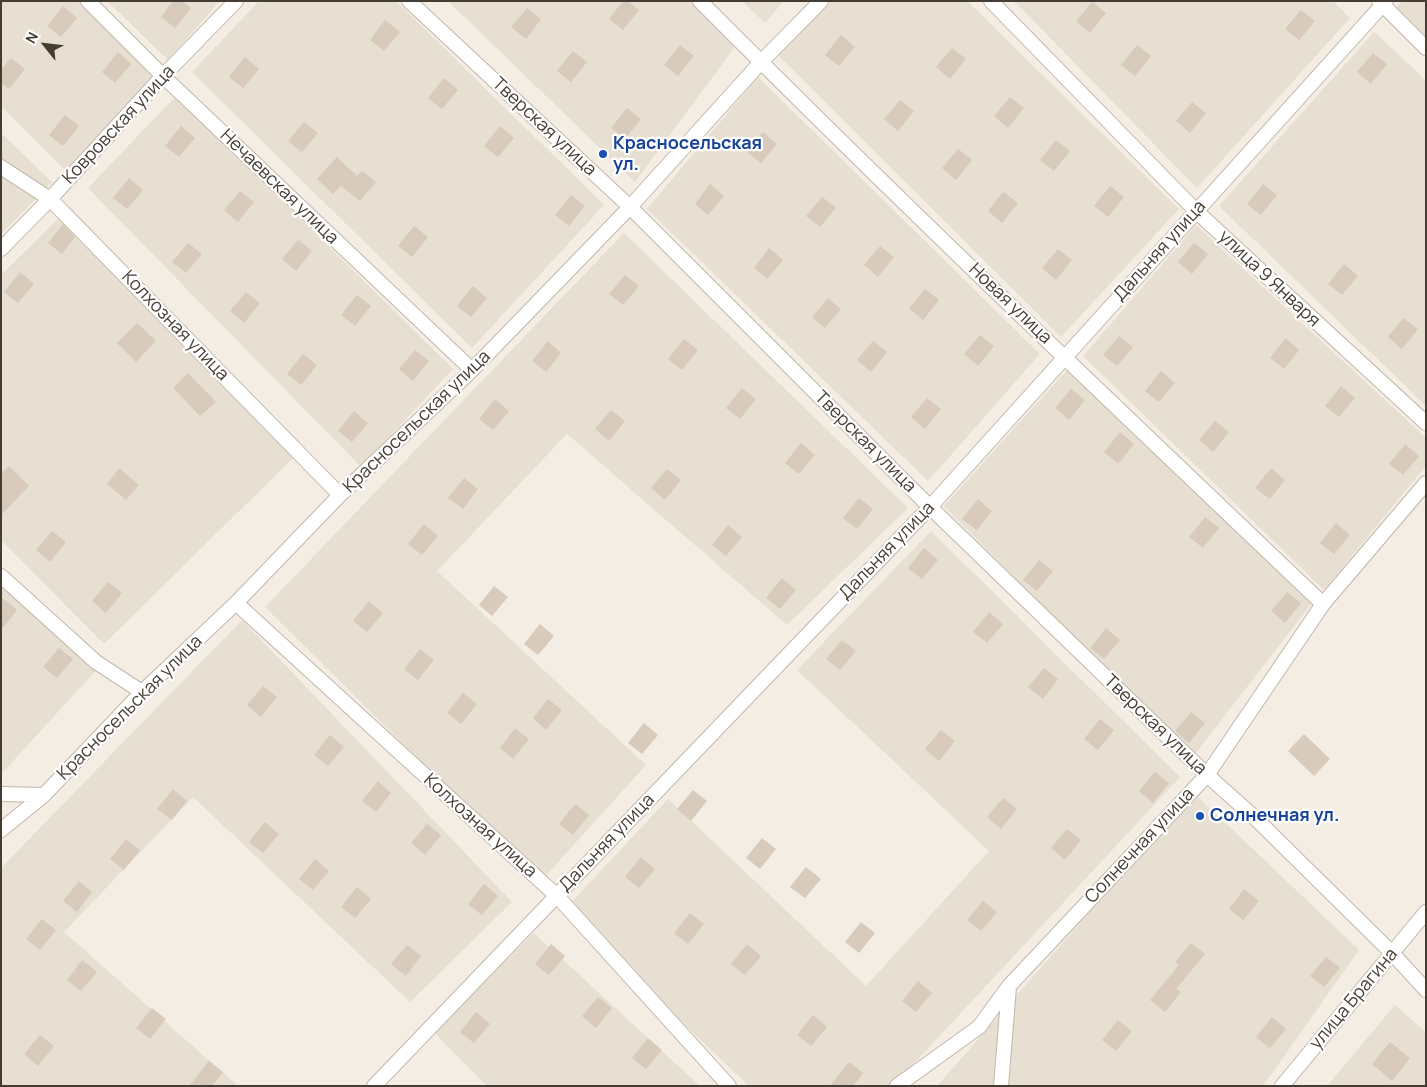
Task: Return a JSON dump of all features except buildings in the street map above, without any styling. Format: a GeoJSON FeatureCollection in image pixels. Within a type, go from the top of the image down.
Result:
{"type":"FeatureCollection","features":[{"type":"Feature","properties":{"kind":"street","name":"Нечаевская улица"},"geometry":{"type":"LineString","coordinates":[[88,1],[163,76],[472,370]]}},
{"type":"Feature","properties":{"kind":"street","name":"Ковровская улица"},"geometry":{"type":"LineString","coordinates":[[1,249],[236,1]]}},
{"type":"Feature","properties":{"kind":"street","name":"Тверская улица"},"geometry":{"type":"LineString","coordinates":[[409,1],[630,207],[930,507],[1207,776],[1254,817],[1392,953],[1426,990]]}},
{"type":"Feature","properties":{"kind":"street","name":"Новая улица"},"geometry":{"type":"LineString","coordinates":[[700,1],[1064,357],[1323,604]]}},
{"type":"Feature","properties":{"kind":"street","name":"Красносельская улица"},"geometry":{"type":"LineString","coordinates":[[1,830],[44,795],[142,692],[236,603],[340,495],[472,370],[630,207],[761,62],[821,1]]}},
{"type":"Feature","properties":{"kind":"street","name":"улица 9 Января"},"geometry":{"type":"LineString","coordinates":[[991,1],[1196,212],[1426,423]]}},
{"type":"Feature","properties":{"kind":"street","name":"Дальняя улица"},"geometry":{"type":"LineString","coordinates":[[374,1086],[930,507],[1382,2]]}},
{"type":"Feature","properties":{"kind":"street"},"geometry":{"type":"LineString","coordinates":[[1382,2],[1426,48]]}},
{"type":"Feature","properties":{"kind":"street","name":"Колхозная улица"},"geometry":{"type":"LineString","coordinates":[[1,167],[50,199],[340,495]]}},
{"type":"Feature","properties":{"kind":"street","name":"Солнечная улица"},"geometry":{"type":"LineString","coordinates":[[897,1086],[979,1027],[1009,986],[1207,776],[1323,604],[1426,483]]}},
{"type":"Feature","properties":{"kind":"street"},"geometry":{"type":"LineString","coordinates":[[1,576],[96,662],[142,692]]}},
{"type":"Feature","properties":{"kind":"street","name":"Колхозная улица"},"geometry":{"type":"LineString","coordinates":[[236,603],[557,896],[729,1086]]}},
{"type":"Feature","properties":{"kind":"street"},"geometry":{"type":"LineString","coordinates":[[1,794],[44,795]]}},
{"type":"Feature","properties":{"kind":"street","name":"улица Брагина"},"geometry":{"type":"LineString","coordinates":[[1282,1086],[1426,912]]}},
{"type":"Feature","properties":{"kind":"street"},"geometry":{"type":"LineString","coordinates":[[1002,1086],[1009,986]]}},
{"type":"Feature","properties":{"kind":"shaded area"},"geometry":{"type":"Polygon","coordinates":[[[1,1],[79,1],[154,76],[67,172],[1,106],[1,1]]]}},
{"type":"Feature","properties":{"kind":"shaded area"},"geometry":{"type":"Polygon","coordinates":[[[107,1],[220,1],[168,60],[107,1]]]}},
{"type":"Feature","properties":{"kind":"shaded area"},"geometry":{"type":"Polygon","coordinates":[[[259,1],[396,1],[604,205],[472,348],[192,72],[259,1]]]}},
{"type":"Feature","properties":{"kind":"shaded area"},"geometry":{"type":"Polygon","coordinates":[[[448,1],[691,1],[737,44],[635,182],[448,1]]]}},
{"type":"Feature","properties":{"kind":"shaded area"},"geometry":{"type":"Polygon","coordinates":[[[742,1],[784,1],[765,23],[742,1]]]}},
{"type":"Feature","properties":{"kind":"shaded area"},"geometry":{"type":"Polygon","coordinates":[[[824,1],[967,1],[1179,209],[1061,337],[776,53],[824,1]]]}},
{"type":"Feature","properties":{"kind":"shaded area"},"geometry":{"type":"Polygon","coordinates":[[[1014,1],[1333,1],[1350,18],[1197,188],[1014,1]]]}},
{"type":"Feature","properties":{"kind":"shaded area"},"geometry":{"type":"Polygon","coordinates":[[[1402,1],[1426,1],[1426,45],[1391,14],[1402,1]]]}},
{"type":"Feature","properties":{"kind":"shaded area"},"geometry":{"type":"Polygon","coordinates":[[[1374,32],[1426,80],[1426,406],[1219,206],[1374,32]]]}},
{"type":"Feature","properties":{"kind":"shaded area"},"geometry":{"type":"Polygon","coordinates":[[[758,77],[1040,354],[928,481],[647,209],[758,77]]]}},
{"type":"Feature","properties":{"kind":"shaded area"},"geometry":{"type":"Polygon","coordinates":[[[176,96],[453,369],[361,467],[88,188],[176,96]]]}},
{"type":"Feature","properties":{"kind":"shaded area"},"geometry":{"type":"Polygon","coordinates":[[[1,133],[52,182],[1,234],[1,133]]]}},
{"type":"Feature","properties":{"kind":"shaded area"},"geometry":{"type":"Polygon","coordinates":[[[70,207],[304,447],[104,644],[1,540],[1,275],[70,207]]]}},
{"type":"Feature","properties":{"kind":"shaded area"},"geometry":{"type":"Polygon","coordinates":[[[1196,225],[1426,438],[1426,466],[1324,590],[1083,356],[1196,225]]]}},
{"type":"Feature","properties":{"kind":"shaded area"},"geometry":{"type":"Polygon","coordinates":[[[624,233],[908,508],[787,625],[567,434],[437,571],[646,765],[541,881],[265,607],[624,233]]]}},
{"type":"Feature","properties":{"kind":"shaded area"},"geometry":{"type":"Polygon","coordinates":[[[1067,370],[1312,603],[1192,758],[944,506],[1067,370]]]}},
{"type":"Feature","properties":{"kind":"shaded area"},"geometry":{"type":"Polygon","coordinates":[[[931,531],[1180,777],[893,1086],[749,1086],[564,910],[668,799],[866,986],[989,851],[797,670],[931,531]]]}},
{"type":"Feature","properties":{"kind":"shaded area"},"geometry":{"type":"Polygon","coordinates":[[[1,567],[104,662],[1,774],[1,567]]]}},
{"type":"Feature","properties":{"kind":"shaded area"},"geometry":{"type":"Polygon","coordinates":[[[242,620],[512,902],[410,1002],[193,797],[64,932],[238,1086],[1,1086],[1,868],[242,620]]]}},
{"type":"Feature","properties":{"kind":"shaded area"},"geometry":{"type":"Polygon","coordinates":[[[1194,793],[1359,950],[1263,1086],[937,1086],[1194,793]]]}},
{"type":"Feature","properties":{"kind":"shaded area"},"geometry":{"type":"Polygon","coordinates":[[[534,933],[700,1086],[487,1086],[434,1032],[534,933]]]}},
{"type":"Feature","properties":{"kind":"shaded area"},"geometry":{"type":"Polygon","coordinates":[[[1395,1005],[1426,1032],[1426,1086],[1327,1086],[1395,1005]]]}},
{"type":"Feature","properties":{"kind":"place","name":"Красносельская ул."},"geometry":{"type":"Point","coordinates":[603,154]}},
{"type":"Feature","properties":{"kind":"place","name":"Солнечная ул."},"geometry":{"type":"Point","coordinates":[1200,816]}}]}
